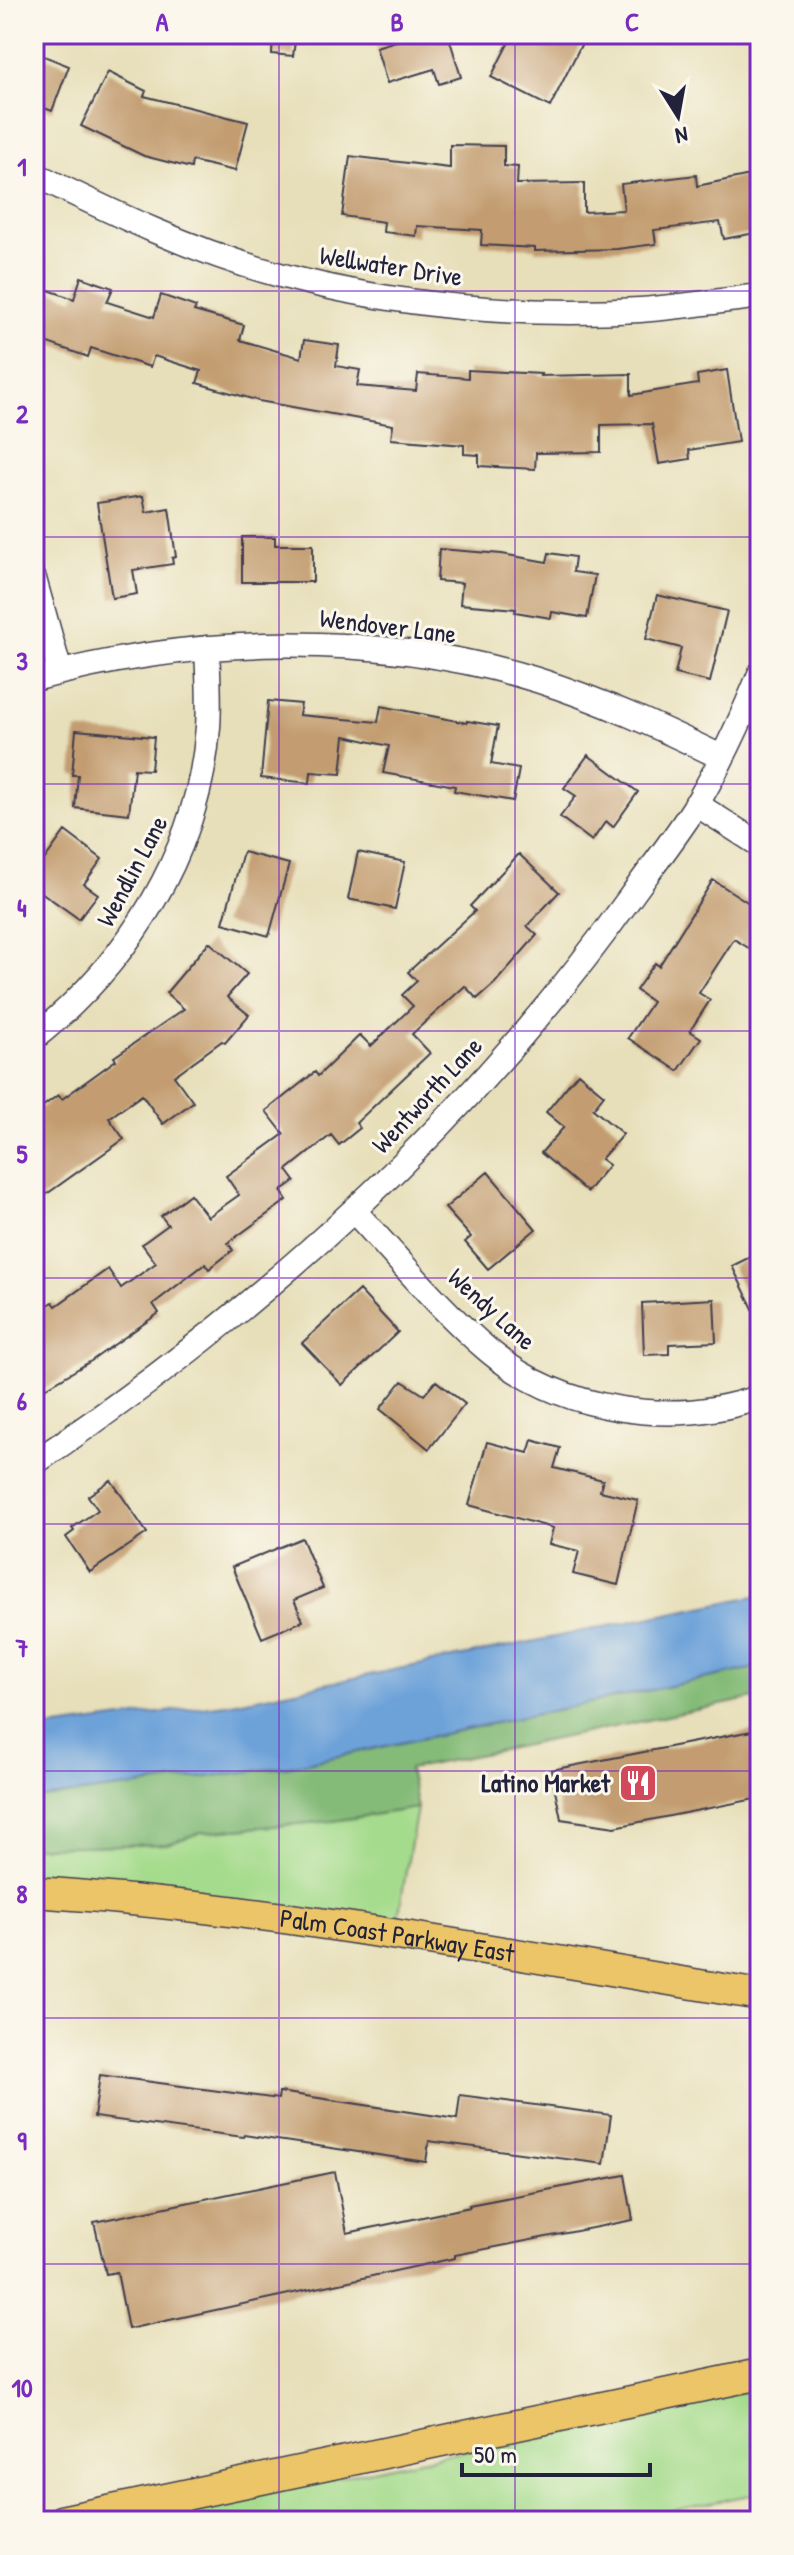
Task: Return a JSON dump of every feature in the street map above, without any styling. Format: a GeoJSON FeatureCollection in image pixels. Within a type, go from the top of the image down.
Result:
{"type":"FeatureCollection","features":[{"type":"Feature","properties":{"kind":"main road","name":"Palm Coast Parkway East"},"geometry":{"type":"LineString","coordinates":[[34,1892],[210,1908],[318,1922],[760,1995]]}},
{"type":"Feature","properties":{"kind":"main road"},"geometry":{"type":"LineString","coordinates":[[61,2521],[760,2374]]}},
{"type":"Feature","properties":{"kind":"street","name":"Wellwater Drive"},"geometry":{"type":"LineString","coordinates":[[34,174],[143,226],[199,248],[279,275],[366,293],[480,308],[594,312],[642,310],[760,296]]}},
{"type":"Feature","properties":{"kind":"street"},"geometry":{"type":"LineString","coordinates":[[34,579],[60,672]]}},
{"type":"Feature","properties":{"kind":"street","name":"Wendover Lane"},"geometry":{"type":"LineString","coordinates":[[34,679],[114,661],[246,644],[327,646],[413,655],[500,670],[566,689],[630,713],[721,757]]}},
{"type":"Feature","properties":{"kind":"street","name":"Wendlin Lane"},"geometry":{"type":"LineString","coordinates":[[34,1038],[83,993],[122,948],[142,920],[176,858],[195,804],[209,725],[207,648]]}},
{"type":"Feature","properties":{"kind":"street","name":"Wentworth Lane"},"geometry":{"type":"LineString","coordinates":[[34,1463],[172,1366],[354,1211],[481,1081],[585,960],[696,804],[760,674]]}},
{"type":"Feature","properties":{"kind":"street"},"geometry":{"type":"LineString","coordinates":[[696,804],[760,845]]}},
{"type":"Feature","properties":{"kind":"street","name":"Wendy Lane"},"geometry":{"type":"LineString","coordinates":[[354,1211],[482,1344],[529,1378],[553,1389],[601,1404],[657,1412],[718,1408],[760,1397]]}},
{"type":"Feature","properties":{"kind":"green space"},"geometry":{"type":"Polygon","coordinates":[[[760,1667],[760,1697],[409,1769],[417,1808],[333,1821],[201,1832],[168,1844],[34,1847],[34,1799],[291,1766],[760,1667]]]}},
{"type":"Feature","properties":{"kind":"green space"},"geometry":{"type":"Polygon","coordinates":[[[417,1808],[397,1924],[34,1878],[34,1847],[168,1844],[201,1832],[333,1821],[417,1808]]]}},
{"type":"Feature","properties":{"kind":"green space"},"geometry":{"type":"Polygon","coordinates":[[[760,2388],[760,2493],[620,2521],[131,2521],[760,2388]]]}},
{"type":"Feature","properties":{"kind":"water"},"geometry":{"type":"Polygon","coordinates":[[[760,1595],[760,1667],[291,1766],[34,1799],[34,1730],[232,1703],[760,1595]]]}},
{"type":"Feature","properties":{"kind":"building"},"geometry":{"type":"Polygon","coordinates":[[[273,34],[296,34],[293,56],[272,54],[273,34]]]}},
{"type":"Feature","properties":{"kind":"building"},"geometry":{"type":"Polygon","coordinates":[[[419,34],[448,34],[461,77],[439,84],[434,69],[387,83],[376,47],[419,34]]]}},
{"type":"Feature","properties":{"kind":"building"},"geometry":{"type":"Polygon","coordinates":[[[513,34],[564,34],[582,43],[550,107],[491,77],[513,34]]]}},
{"type":"Feature","properties":{"kind":"building"},"geometry":{"type":"Polygon","coordinates":[[[34,52],[69,66],[52,111],[34,104],[34,52]]]}},
{"type":"Feature","properties":{"kind":"building"},"geometry":{"type":"Polygon","coordinates":[[[108,72],[146,91],[144,96],[248,122],[235,171],[192,161],[191,168],[144,156],[81,126],[108,72]]]}},
{"type":"Feature","properties":{"kind":"building"},"geometry":{"type":"Polygon","coordinates":[[[450,145],[504,146],[504,166],[518,167],[517,184],[584,183],[584,212],[624,210],[621,184],[696,175],[697,186],[760,173],[760,220],[752,221],[755,233],[724,239],[720,222],[654,230],[656,244],[617,249],[535,251],[535,248],[481,245],[482,230],[417,226],[416,236],[383,232],[384,222],[342,216],[350,156],[450,168],[450,145]]]}},
{"type":"Feature","properties":{"kind":"building"},"geometry":{"type":"Polygon","coordinates":[[[81,277],[113,288],[107,302],[154,317],[161,295],[196,307],[194,311],[244,325],[240,340],[301,358],[304,340],[339,345],[336,366],[360,370],[357,386],[416,391],[418,374],[468,378],[468,370],[540,376],[631,374],[631,395],[698,384],[697,375],[727,370],[738,442],[689,450],[690,459],[659,464],[652,424],[601,425],[601,452],[536,453],[535,469],[479,466],[479,455],[464,454],[464,445],[391,439],[393,425],[259,401],[197,383],[201,371],[154,356],[150,367],[91,348],[88,357],[42,341],[47,327],[34,322],[34,285],[74,299],[81,277]]]}},
{"type":"Feature","properties":{"kind":"building"},"geometry":{"type":"Polygon","coordinates":[[[143,496],[146,512],[169,508],[176,557],[172,558],[173,564],[133,570],[137,594],[112,598],[97,503],[143,496]]]}},
{"type":"Feature","properties":{"kind":"building"},"geometry":{"type":"Polygon","coordinates":[[[242,537],[275,537],[275,545],[313,545],[313,582],[242,582],[242,537]]]}},
{"type":"Feature","properties":{"kind":"building"},"geometry":{"type":"Polygon","coordinates":[[[439,549],[502,554],[547,562],[549,553],[575,557],[573,572],[595,575],[587,618],[552,612],[551,618],[515,612],[516,609],[460,604],[462,583],[437,581],[439,549]]]}},
{"type":"Feature","properties":{"kind":"building"},"geometry":{"type":"Polygon","coordinates":[[[657,595],[727,611],[710,682],[675,674],[681,648],[646,639],[657,595]]]}},
{"type":"Feature","properties":{"kind":"building"},"geometry":{"type":"Polygon","coordinates":[[[268,701],[301,704],[299,715],[378,722],[381,706],[498,726],[491,764],[519,769],[513,801],[454,791],[455,786],[383,773],[389,746],[345,736],[341,774],[311,772],[310,783],[261,778],[268,701]]]}},
{"type":"Feature","properties":{"kind":"building"},"geometry":{"type":"Polygon","coordinates":[[[76,730],[154,737],[151,770],[134,769],[129,814],[75,808],[78,775],[72,775],[76,730]]]}},
{"type":"Feature","properties":{"kind":"building"},"geometry":{"type":"Polygon","coordinates":[[[588,755],[638,792],[613,827],[606,821],[592,841],[560,817],[576,796],[564,788],[588,755]]]}},
{"type":"Feature","properties":{"kind":"building"},"geometry":{"type":"Polygon","coordinates":[[[65,831],[102,859],[84,884],[98,894],[79,919],[34,887],[34,874],[65,831]]]}},
{"type":"Feature","properties":{"kind":"building"},"geometry":{"type":"Polygon","coordinates":[[[243,852],[289,864],[269,936],[223,923],[243,852]]]}},
{"type":"Feature","properties":{"kind":"building"},"geometry":{"type":"Polygon","coordinates":[[[358,852],[405,862],[395,909],[348,899],[358,852]]]}},
{"type":"Feature","properties":{"kind":"building"},"geometry":{"type":"Polygon","coordinates":[[[519,854],[559,892],[527,926],[537,935],[495,983],[477,999],[465,986],[412,1034],[430,1053],[356,1123],[360,1128],[339,1145],[331,1135],[287,1170],[295,1181],[281,1191],[287,1200],[228,1243],[233,1250],[209,1269],[205,1264],[153,1304],[159,1313],[91,1361],[34,1395],[34,1314],[53,1302],[56,1306],[108,1269],[121,1288],[156,1263],[142,1244],[168,1225],[161,1216],[190,1194],[208,1217],[239,1195],[226,1176],[284,1134],[266,1111],[315,1072],[318,1076],[360,1035],[371,1046],[413,1006],[402,995],[417,981],[408,972],[475,911],[470,906],[519,854]]]}},
{"type":"Feature","properties":{"kind":"building"},"geometry":{"type":"Polygon","coordinates":[[[713,880],[760,910],[760,955],[734,939],[699,993],[710,1000],[690,1031],[701,1038],[678,1071],[628,1038],[652,1002],[636,990],[655,963],[659,966],[713,880]]]}},
{"type":"Feature","properties":{"kind":"building"},"geometry":{"type":"Polygon","coordinates":[[[209,942],[247,974],[227,997],[249,1015],[225,1043],[222,1041],[174,1076],[193,1102],[163,1124],[142,1095],[109,1118],[124,1139],[34,1203],[34,1113],[58,1095],[62,1099],[116,1060],[114,1057],[184,1009],[166,993],[209,942]]]}},
{"type":"Feature","properties":{"kind":"building"},"geometry":{"type":"Polygon","coordinates":[[[578,1073],[604,1095],[593,1109],[623,1134],[601,1159],[609,1165],[587,1192],[541,1153],[564,1127],[546,1112],[578,1073]]]}},
{"type":"Feature","properties":{"kind":"building"},"geometry":{"type":"Polygon","coordinates":[[[488,1172],[536,1229],[488,1269],[465,1242],[471,1237],[445,1208],[488,1172]]]}},
{"type":"Feature","properties":{"kind":"building"},"geometry":{"type":"Polygon","coordinates":[[[760,1252],[760,1323],[732,1266],[760,1252]]]}},
{"type":"Feature","properties":{"kind":"building"},"geometry":{"type":"Polygon","coordinates":[[[359,1290],[398,1332],[342,1385],[302,1343],[359,1290]]]}},
{"type":"Feature","properties":{"kind":"building"},"geometry":{"type":"Polygon","coordinates":[[[714,1299],[716,1342],[669,1344],[669,1354],[644,1355],[642,1303],[714,1299]]]}},
{"type":"Feature","properties":{"kind":"building"},"geometry":{"type":"Polygon","coordinates":[[[402,1381],[424,1395],[436,1381],[465,1404],[429,1449],[380,1409],[402,1381]]]}},
{"type":"Feature","properties":{"kind":"building"},"geometry":{"type":"Polygon","coordinates":[[[532,1440],[560,1448],[554,1468],[603,1480],[600,1491],[638,1500],[618,1585],[573,1574],[579,1551],[549,1544],[553,1528],[469,1505],[487,1442],[528,1453],[532,1440]]]}},
{"type":"Feature","properties":{"kind":"building"},"geometry":{"type":"Polygon","coordinates":[[[111,1480],[147,1533],[90,1572],[66,1537],[74,1531],[72,1528],[98,1510],[88,1496],[111,1480]]]}},
{"type":"Feature","properties":{"kind":"building"},"geometry":{"type":"Polygon","coordinates":[[[302,1538],[323,1588],[294,1600],[303,1621],[262,1638],[232,1567],[302,1538]]]}},
{"type":"Feature","properties":{"kind":"building"},"geometry":{"type":"Polygon","coordinates":[[[757,1730],[760,1798],[615,1827],[561,1819],[551,1770],[757,1730]]]}},
{"type":"Feature","properties":{"kind":"building"},"geometry":{"type":"Polygon","coordinates":[[[100,2075],[278,2099],[279,2092],[457,2119],[460,2095],[611,2115],[604,2164],[429,2141],[426,2162],[94,2117],[100,2075]]]}},
{"type":"Feature","properties":{"kind":"building"},"geometry":{"type":"Polygon","coordinates":[[[335,2172],[347,2233],[469,2205],[625,2175],[633,2220],[455,2255],[455,2258],[128,2329],[117,2272],[106,2274],[94,2222],[335,2172]]]}},
{"type":"Feature","properties":{"kind":"place","name":"Latino Market"},"geometry":{"type":"Point","coordinates":[638,1783]}}]}
